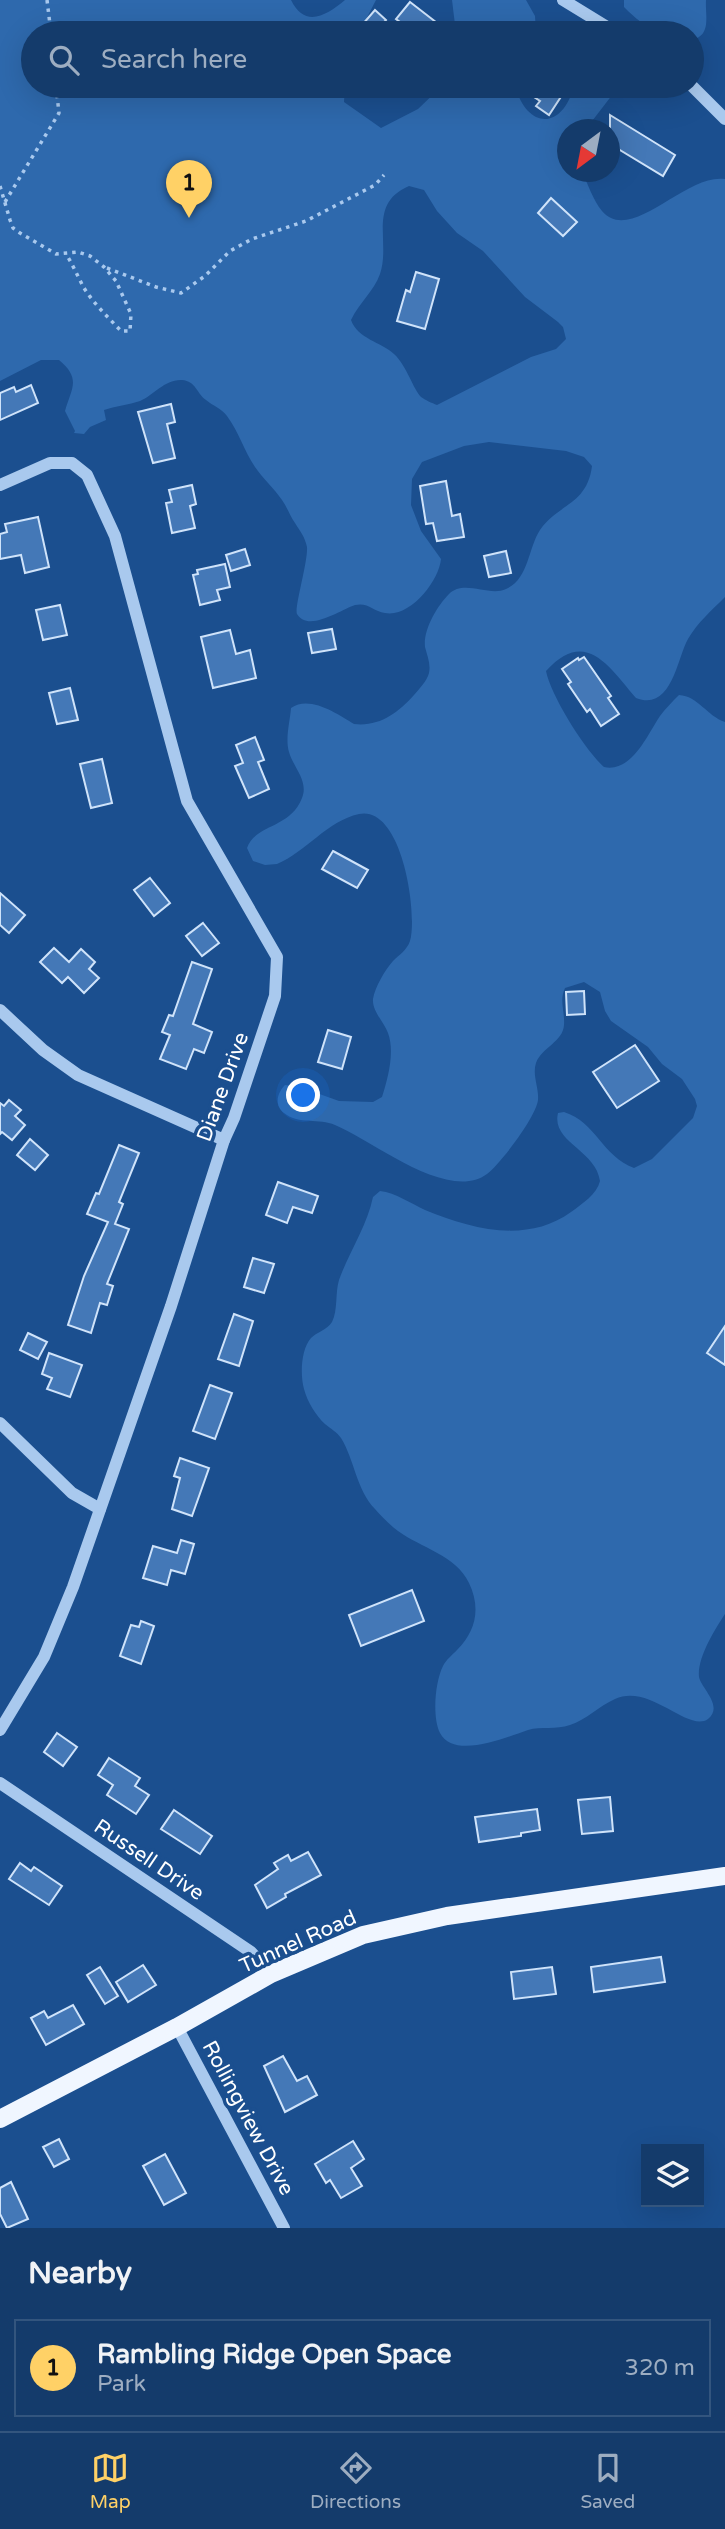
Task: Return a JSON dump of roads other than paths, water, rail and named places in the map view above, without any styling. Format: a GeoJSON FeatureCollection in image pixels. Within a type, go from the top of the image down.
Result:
{"type":"FeatureCollection","features":[{"type":"Feature","properties":{"kind":"main road","name":"Tunnel Road"},"geometry":{"type":"LineString","coordinates":[[0,2119],[177,2027],[271,1974],[363,1935],[447,1916],[725,1877]]}},
{"type":"Feature","properties":{"kind":"street"},"geometry":{"type":"LineString","coordinates":[[563,0],[597,21]]}},
{"type":"Feature","properties":{"kind":"street"},"geometry":{"type":"LineString","coordinates":[[704,98],[725,119]]}},
{"type":"Feature","properties":{"kind":"street","name":"Diane Drive"},"geometry":{"type":"LineString","coordinates":[[0,485],[50,463],[72,463],[87,475],[115,536],[187,801],[277,957],[275,996],[73,1587],[44,1657],[0,1731]]}},
{"type":"Feature","properties":{"kind":"street"},"geometry":{"type":"LineString","coordinates":[[0,1010],[43,1050],[78,1075],[224,1140]]}},
{"type":"Feature","properties":{"kind":"street"},"geometry":{"type":"LineString","coordinates":[[0,1423],[72,1493],[100,1509]]}},
{"type":"Feature","properties":{"kind":"street","name":"Russell Drive"},"geometry":{"type":"LineString","coordinates":[[0,1783],[251,1952],[271,1974]]}},
{"type":"Feature","properties":{"kind":"street","name":"Rollingview Drive"},"geometry":{"type":"LineString","coordinates":[[177,2027],[284,2228]]}},
{"type":"Feature","properties":{"kind":"place","name":"Rambling Ridge Open Space"},"geometry":{"type":"Point","coordinates":[189,218]}}]}
